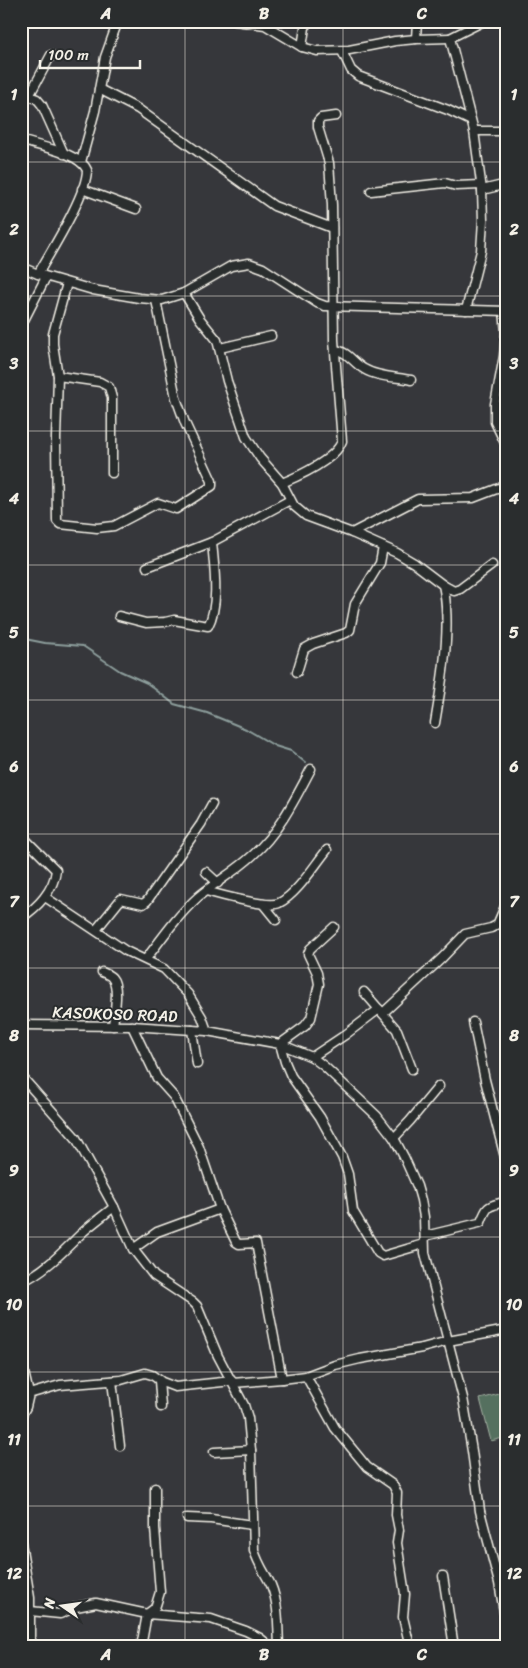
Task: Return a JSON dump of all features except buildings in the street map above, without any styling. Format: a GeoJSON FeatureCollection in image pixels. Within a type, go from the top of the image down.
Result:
{"type":"FeatureCollection","features":[{"type":"Feature","properties":{"kind":"street"},"geometry":{"type":"LineString","coordinates":[[81,162],[105,57],[118,21]]}},
{"type":"Feature","properties":{"kind":"street"},"geometry":{"type":"LineString","coordinates":[[235,21],[265,26],[302,47],[317,51],[342,51],[416,39],[450,38],[482,21]]}},
{"type":"Feature","properties":{"kind":"street"},"geometry":{"type":"LineString","coordinates":[[302,47],[306,21]]}},
{"type":"Feature","properties":{"kind":"street"},"geometry":{"type":"LineString","coordinates":[[416,39],[417,21]]}},
{"type":"Feature","properties":{"kind":"street"},"geometry":{"type":"LineString","coordinates":[[450,38],[474,131],[483,220],[481,251],[466,310]]}},
{"type":"Feature","properties":{"kind":"street"},"geometry":{"type":"LineString","coordinates":[[342,51],[351,70],[358,76],[448,110],[471,121]]}},
{"type":"Feature","properties":{"kind":"street"},"geometry":{"type":"LineString","coordinates":[[51,55],[25,96],[37,99],[42,105],[64,154]]}},
{"type":"Feature","properties":{"kind":"street"},"geometry":{"type":"LineString","coordinates":[[99,89],[138,109],[274,206],[332,228]]}},
{"type":"Feature","properties":{"kind":"street"},"geometry":{"type":"LineString","coordinates":[[282,483],[311,469],[333,453],[341,444],[333,307],[329,163],[318,127],[318,122],[321,118],[336,116]]}},
{"type":"Feature","properties":{"kind":"street"},"geometry":{"type":"LineString","coordinates":[[474,131],[507,131]]}},
{"type":"Feature","properties":{"kind":"street"},"geometry":{"type":"LineString","coordinates":[[21,140],[64,154],[81,162],[87,170],[82,189],[38,274]]}},
{"type":"Feature","properties":{"kind":"street"},"geometry":{"type":"LineString","coordinates":[[371,191],[445,183],[456,186],[481,187],[507,184]]}},
{"type":"Feature","properties":{"kind":"street"},"geometry":{"type":"LineString","coordinates":[[82,189],[136,209]]}},
{"type":"Feature","properties":{"kind":"street"},"geometry":{"type":"LineString","coordinates":[[21,267],[46,277],[101,292],[156,300],[184,293],[231,266],[249,263],[263,268],[317,304],[333,307],[506,311],[504,356],[495,404],[495,422],[507,447]]}},
{"type":"Feature","properties":{"kind":"street"},"geometry":{"type":"LineString","coordinates":[[21,326],[46,277]]}},
{"type":"Feature","properties":{"kind":"street"},"geometry":{"type":"LineString","coordinates":[[67,283],[53,334],[58,376],[56,438],[58,523],[97,528],[114,526],[158,503],[176,509],[211,488],[212,481],[185,423],[176,398],[156,300]]}},
{"type":"Feature","properties":{"kind":"street"},"geometry":{"type":"LineString","coordinates":[[184,293],[200,319],[214,336],[220,348],[227,380],[246,437],[260,458],[282,483],[290,500],[299,511],[306,516],[352,533],[414,562],[450,590],[457,591],[492,565]]}},
{"type":"Feature","properties":{"kind":"street"},"geometry":{"type":"LineString","coordinates":[[220,348],[271,336]]}},
{"type":"Feature","properties":{"kind":"street"},"geometry":{"type":"LineString","coordinates":[[335,350],[347,354],[364,369],[382,375],[411,380]]}},
{"type":"Feature","properties":{"kind":"street"},"geometry":{"type":"LineString","coordinates":[[21,365],[21,371]]}},
{"type":"Feature","properties":{"kind":"street"},"geometry":{"type":"LineString","coordinates":[[58,376],[100,382],[109,387],[112,398],[112,473]]}},
{"type":"Feature","properties":{"kind":"street"},"geometry":{"type":"LineString","coordinates":[[352,533],[418,499],[473,498],[507,485]]}},
{"type":"Feature","properties":{"kind":"street"},"geometry":{"type":"LineString","coordinates":[[147,567],[212,542],[290,500]]}},
{"type":"Feature","properties":{"kind":"street"},"geometry":{"type":"LineString","coordinates":[[119,616],[146,623],[174,620],[208,626],[214,601],[212,542]]}},
{"type":"Feature","properties":{"kind":"street"},"geometry":{"type":"LineString","coordinates":[[296,672],[304,649],[350,630],[355,604],[380,563],[383,547]]}},
{"type":"Feature","properties":{"kind":"street"},"geometry":{"type":"LineString","coordinates":[[434,723],[442,682],[446,628],[446,598],[443,585]]}},
{"type":"Feature","properties":{"kind":"street"},"geometry":{"type":"LineString","coordinates":[[146,959],[157,943],[190,905],[253,856],[269,838],[291,806],[311,769]]}},
{"type":"Feature","properties":{"kind":"street"},"geometry":{"type":"LineString","coordinates":[[96,930],[121,899],[126,898],[143,904],[147,901],[201,824],[212,804]]}},
{"type":"Feature","properties":{"kind":"street"},"geometry":{"type":"LineString","coordinates":[[21,835],[56,870],[55,878],[45,897],[33,910],[21,918]]}},
{"type":"Feature","properties":{"kind":"street"},"geometry":{"type":"LineString","coordinates":[[206,891],[262,904],[273,904],[284,900],[302,882],[327,850]]}},
{"type":"Feature","properties":{"kind":"street"},"geometry":{"type":"LineString","coordinates":[[206,872],[218,883]]}},
{"type":"Feature","properties":{"kind":"street"},"geometry":{"type":"LineString","coordinates":[[45,897],[126,951],[164,969],[178,981],[202,1017],[207,1031]]}},
{"type":"Feature","properties":{"kind":"street"},"geometry":{"type":"LineString","coordinates":[[312,1057],[381,1011],[442,958],[465,934],[497,925],[507,902]]}},
{"type":"Feature","properties":{"kind":"street"},"geometry":{"type":"LineString","coordinates":[[262,904],[276,920]]}},
{"type":"Feature","properties":{"kind":"street"},"geometry":{"type":"LineString","coordinates":[[334,927],[308,954],[317,974],[319,984],[308,1023],[280,1044],[285,1062],[292,1076],[320,1117],[342,1157],[348,1174],[353,1211],[378,1254],[383,1256],[424,1240],[479,1223],[488,1208],[507,1202]]}},
{"type":"Feature","properties":{"kind":"street"},"geometry":{"type":"LineString","coordinates":[[102,972],[110,975],[115,983],[113,1026]]}},
{"type":"Feature","properties":{"kind":"street"},"geometry":{"type":"LineString","coordinates":[[364,992],[397,1030],[412,1070]]}},
{"type":"Feature","properties":{"kind":"street"},"geometry":{"type":"LineString","coordinates":[[473,1022],[485,1080],[507,1165]]}},
{"type":"Feature","properties":{"kind":"street","name":"KASOKOSO ROAD"},"geometry":{"type":"LineString","coordinates":[[21,1024],[132,1026],[207,1031],[280,1044],[312,1057],[340,1079],[377,1116],[394,1138],[417,1186],[424,1217],[425,1253],[464,1405],[480,1511],[503,1582],[507,1629]]}},
{"type":"Feature","properties":{"kind":"street"},"geometry":{"type":"LineString","coordinates":[[132,1026],[157,1078],[174,1097],[196,1139],[220,1209],[236,1242],[256,1243],[282,1379]]}},
{"type":"Feature","properties":{"kind":"street"},"geometry":{"type":"LineString","coordinates":[[192,1030],[197,1064]]}},
{"type":"Feature","properties":{"kind":"street"},"geometry":{"type":"LineString","coordinates":[[21,1076],[76,1138],[114,1207],[133,1248],[154,1276],[195,1303],[218,1356],[244,1405],[248,1418],[251,1450],[254,1550],[258,1563],[270,1584],[276,1604],[279,1647]]}},
{"type":"Feature","properties":{"kind":"street"},"geometry":{"type":"LineString","coordinates":[[394,1138],[439,1086]]}},
{"type":"Feature","properties":{"kind":"street"},"geometry":{"type":"LineString","coordinates":[[21,1282],[44,1269],[97,1220],[114,1207]]}},
{"type":"Feature","properties":{"kind":"street"},"geometry":{"type":"LineString","coordinates":[[133,1248],[157,1232],[180,1222],[220,1209]]}},
{"type":"Feature","properties":{"kind":"street"},"geometry":{"type":"LineString","coordinates":[[29,1394],[60,1385],[112,1381],[145,1373],[171,1386],[180,1387],[306,1376],[335,1365],[360,1359],[507,1330]]}},
{"type":"Feature","properties":{"kind":"street"},"geometry":{"type":"LineString","coordinates":[[21,1359],[29,1394],[26,1407],[21,1416]]}},
{"type":"Feature","properties":{"kind":"street"},"geometry":{"type":"LineString","coordinates":[[306,1376],[335,1428],[367,1467],[392,1485],[397,1493],[396,1515],[399,1530],[397,1543],[405,1594],[403,1617],[410,1647]]}},
{"type":"Feature","properties":{"kind":"street"},"geometry":{"type":"LineString","coordinates":[[159,1380],[161,1407]]}},
{"type":"Feature","properties":{"kind":"street"},"geometry":{"type":"LineString","coordinates":[[112,1381],[120,1446]]}},
{"type":"Feature","properties":{"kind":"street"},"geometry":{"type":"LineString","coordinates":[[214,1452],[251,1450]]}},
{"type":"Feature","properties":{"kind":"street"},"geometry":{"type":"LineString","coordinates":[[141,1647],[147,1614],[155,1608],[160,1592],[155,1528],[155,1488]]}},
{"type":"Feature","properties":{"kind":"street"},"geometry":{"type":"LineString","coordinates":[[187,1518],[211,1519],[252,1525]]}},
{"type":"Feature","properties":{"kind":"street"},"geometry":{"type":"LineString","coordinates":[[21,1543],[28,1584],[30,1611],[25,1636],[30,1647]]}},
{"type":"Feature","properties":{"kind":"street"},"geometry":{"type":"LineString","coordinates":[[443,1576],[454,1647]]}},
{"type":"Feature","properties":{"kind":"street"},"geometry":{"type":"LineString","coordinates":[[30,1611],[60,1614],[76,1607],[96,1603],[147,1614],[197,1617],[222,1622],[246,1631],[260,1638],[271,1647]]}},
{"type":"Feature","properties":{"kind":"green space"},"geometry":{"type":"Polygon","coordinates":[[[507,1392],[507,1437],[491,1441],[480,1399],[507,1392]]]}},
{"type":"Feature","properties":{"kind":"waterway"},"geometry":{"type":"LineString","coordinates":[[21,636],[25,639],[45,643],[83,646],[120,671],[147,683],[174,704],[207,713],[246,729],[275,746],[291,751],[306,763]]}}]}
